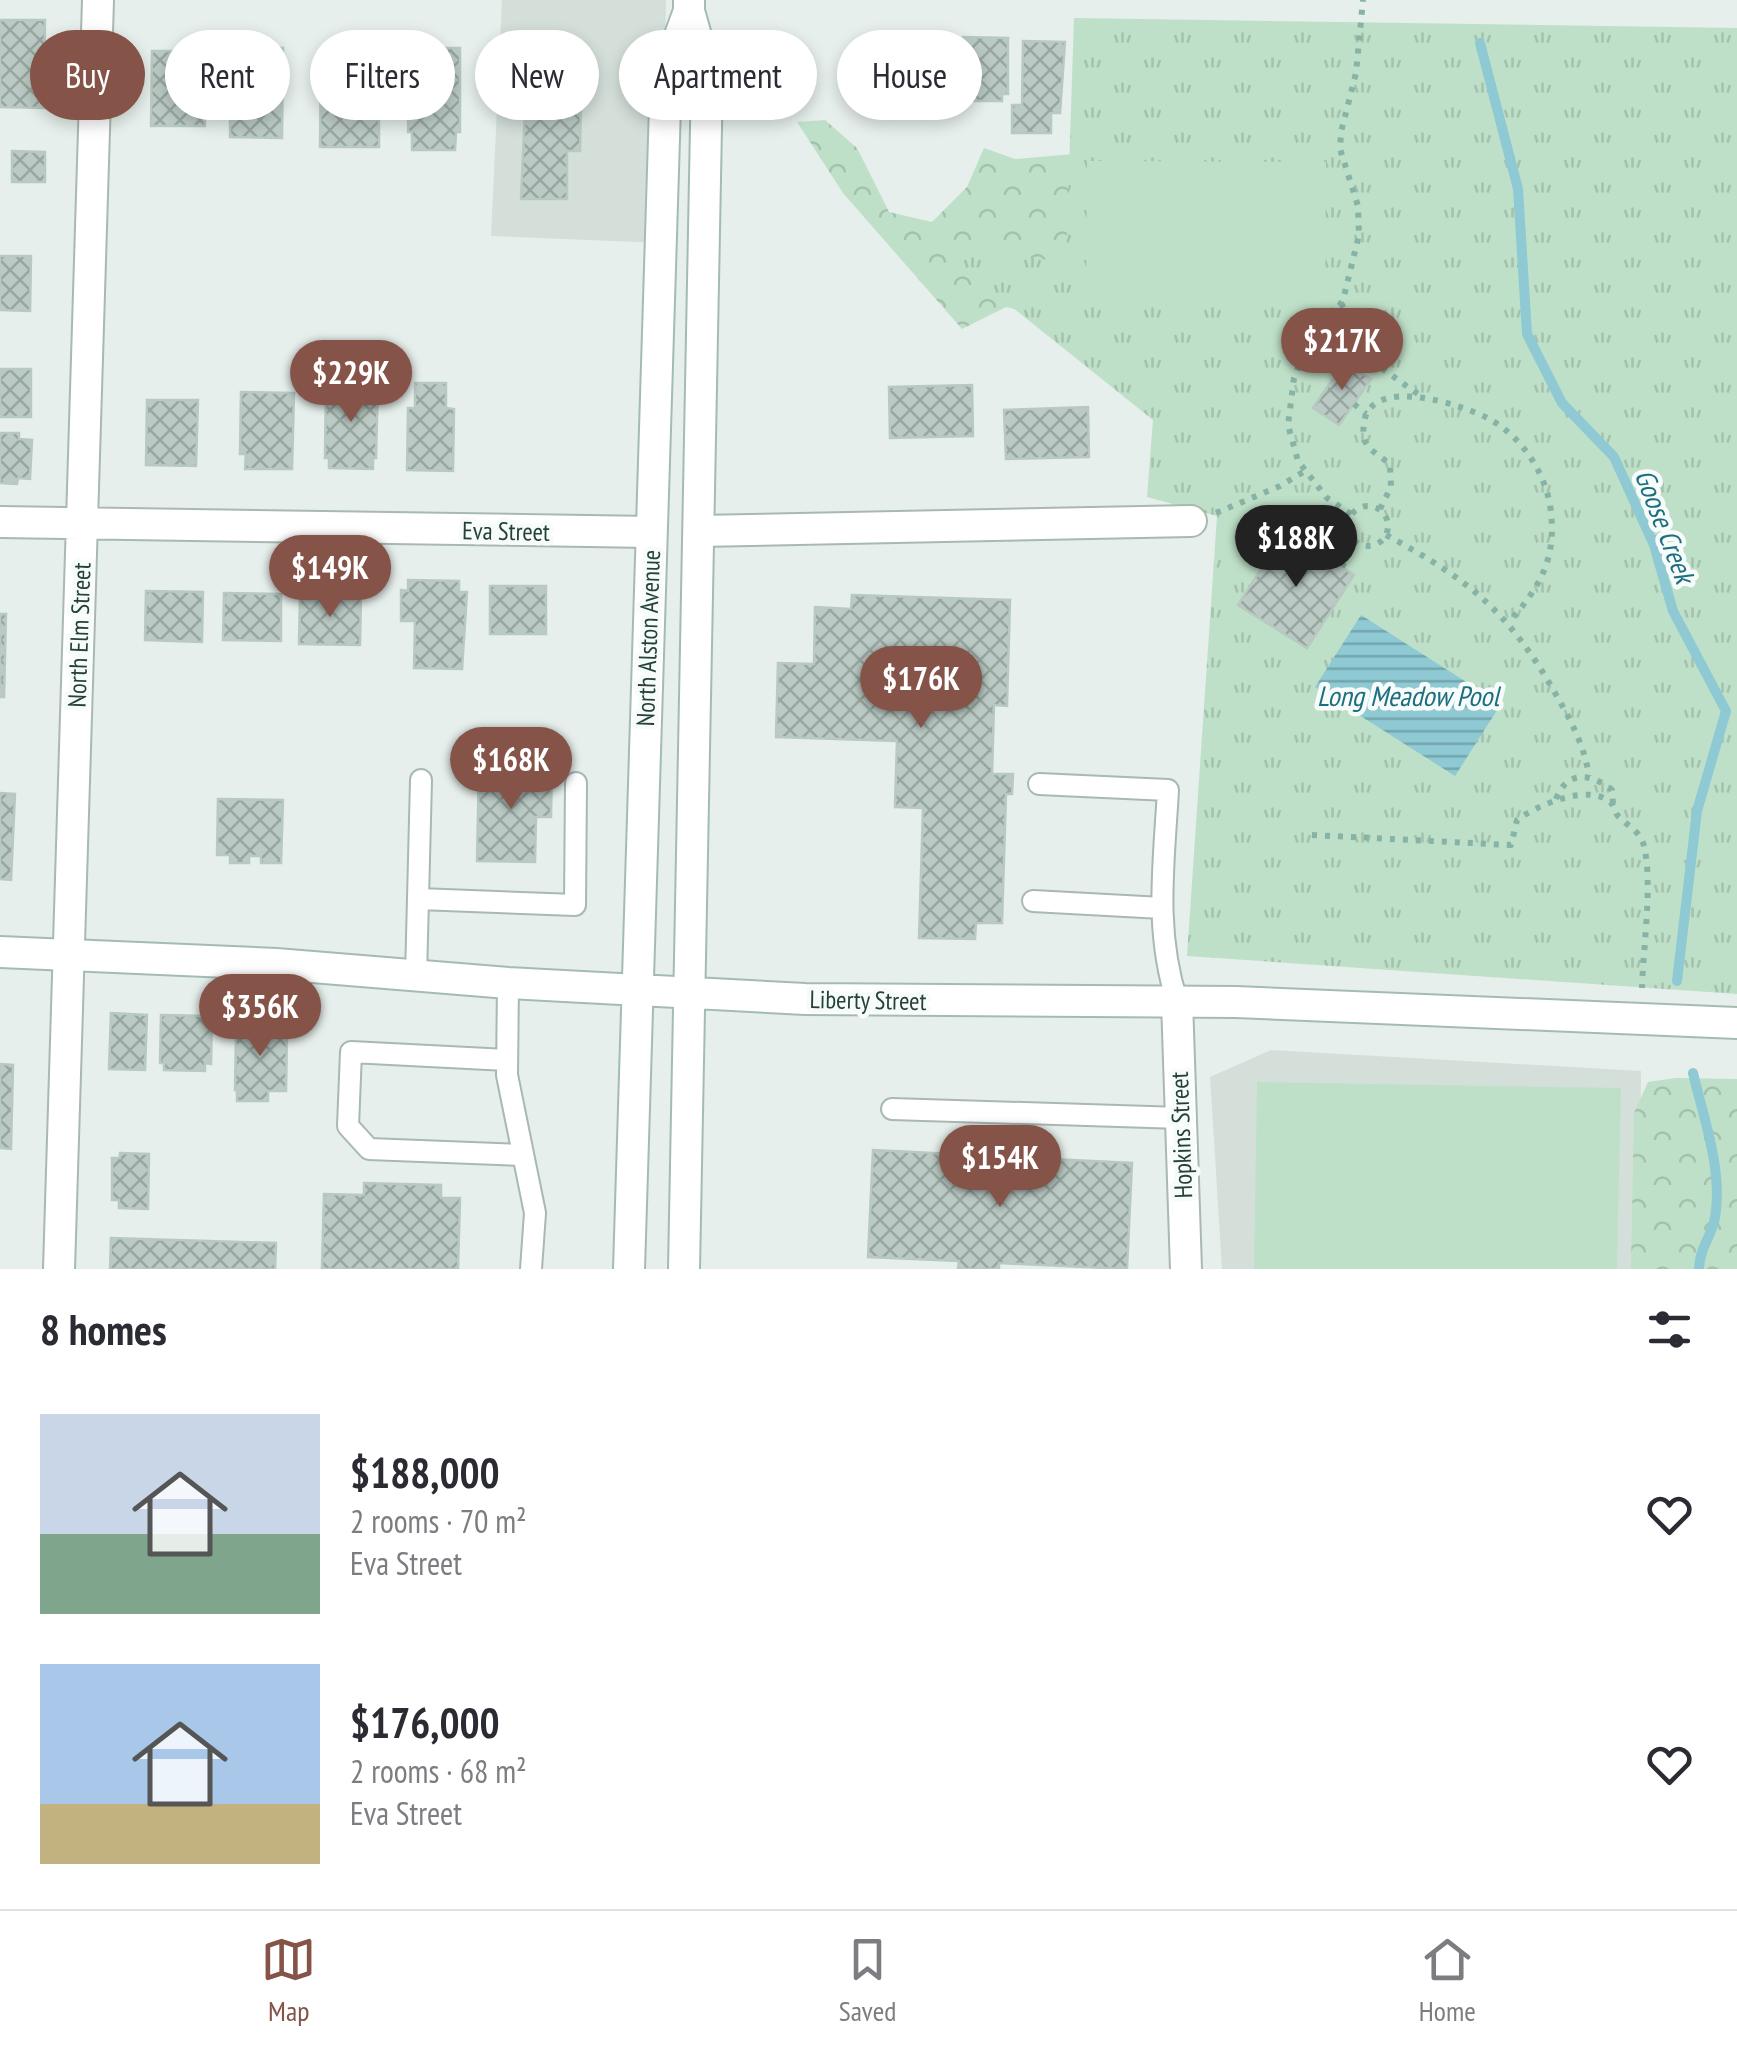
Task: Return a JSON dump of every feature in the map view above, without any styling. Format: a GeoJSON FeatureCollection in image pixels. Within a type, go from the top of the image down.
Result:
{"type":"FeatureCollection","features":[{"type":"Feature","properties":{"kind":"street","name":"North Elm Street"},"geometry":{"type":"LineString","coordinates":[[60,1269],[98,0]]}},
{"type":"Feature","properties":{"kind":"street","name":"North Alston Avenue"},"geometry":{"type":"LineString","coordinates":[[684,1269],[706,76],[689,5]]}},
{"type":"Feature","properties":{"kind":"street","name":"North Alston Avenue"},"geometry":{"type":"LineString","coordinates":[[629,1269],[666,74],[689,5]]}},
{"type":"Feature","properties":{"kind":"street"},"geometry":{"type":"LineString","coordinates":[[699,532],[1190,521]]}},
{"type":"Feature","properties":{"kind":"street","name":"Eva Street"},"geometry":{"type":"LineString","coordinates":[[0,522],[651,532]]}},
{"type":"Feature","properties":{"kind":"street","name":"Liberty Street"},"geometry":{"type":"LineString","coordinates":[[0,952],[276,964],[508,983],[856,1000],[1177,1001],[1737,1023]]}},
{"type":"Feature","properties":{"kind":"street","name":"Hopkins Street"},"geometry":{"type":"LineString","coordinates":[[1177,1001],[1186,1269]]}},
{"type":"Feature","properties":{"kind":"lane"},"geometry":{"type":"LineString","coordinates":[[416,977],[421,780]]}},
{"type":"Feature","properties":{"kind":"lane"},"geometry":{"type":"LineString","coordinates":[[418,899],[575,905],[576,783]]}},
{"type":"Feature","properties":{"kind":"lane"},"geometry":{"type":"LineString","coordinates":[[1039,784],[1168,790],[1160,927],[1166,968],[1177,1001]]}},
{"type":"Feature","properties":{"kind":"lane"},"geometry":{"type":"LineString","coordinates":[[1033,901],[1162,908]]}},
{"type":"Feature","properties":{"kind":"lane"},"geometry":{"type":"LineString","coordinates":[[508,983],[509,1088],[535,1213],[531,1269]]}},
{"type":"Feature","properties":{"kind":"lane"},"geometry":{"type":"LineString","coordinates":[[507,1060],[351,1052],[348,1126],[369,1149],[523,1155]]}},
{"type":"Feature","properties":{"kind":"lane"},"geometry":{"type":"LineString","coordinates":[[892,1109],[1181,1118]]}},
{"type":"Feature","properties":{"kind":"path"},"geometry":{"type":"LineString","coordinates":[[1351,514],[1328,498],[1305,471],[1288,426],[1294,378],[1305,349],[1341,304],[1359,235],[1358,206],[1340,149],[1356,73],[1362,0]]}},
{"type":"Feature","properties":{"kind":"path"},"geometry":{"type":"LineString","coordinates":[[1341,304],[1368,355],[1428,400]]}},
{"type":"Feature","properties":{"kind":"path"},"geometry":{"type":"LineString","coordinates":[[1358,370],[1368,355]]}},
{"type":"Feature","properties":{"kind":"path"},"geometry":{"type":"LineString","coordinates":[[1380,509],[1392,477],[1390,465],[1368,445],[1363,426],[1366,414],[1384,398],[1404,396],[1464,408],[1492,421],[1514,438],[1534,460],[1543,479],[1552,520],[1546,570],[1537,591],[1509,622]]}},
{"type":"Feature","properties":{"kind":"path"},"geometry":{"type":"LineString","coordinates":[[1354,404],[1366,414]]}},
{"type":"Feature","properties":{"kind":"path"},"geometry":{"type":"LineString","coordinates":[[1190,521],[1234,507],[1305,471]]}},
{"type":"Feature","properties":{"kind":"path"},"geometry":{"type":"LineString","coordinates":[[1351,514],[1366,506],[1380,509],[1386,517],[1386,535]]}},
{"type":"Feature","properties":{"kind":"path"},"geometry":{"type":"LineString","coordinates":[[1351,514],[1348,530],[1354,541],[1369,546],[1386,535]]}},
{"type":"Feature","properties":{"kind":"path"},"geometry":{"type":"LineString","coordinates":[[1386,535],[1454,574],[1509,622],[1530,650],[1584,747],[1589,776]]}},
{"type":"Feature","properties":{"kind":"path"},"geometry":{"type":"LineString","coordinates":[[1342,567],[1354,541]]}},
{"type":"Feature","properties":{"kind":"path"},"geometry":{"type":"LineString","coordinates":[[1555,800],[1560,787],[1571,778],[1589,776],[1612,790],[1618,817],[1634,829],[1643,844],[1646,874],[1642,989]]}},
{"type":"Feature","properties":{"kind":"path"},"geometry":{"type":"LineString","coordinates":[[1312,835],[1511,844],[1517,820],[1535,806],[1582,796],[1613,804]]}},
{"type":"Feature","properties":{"kind":"shaded area"},"geometry":{"type":"Polygon","coordinates":[[[502,0],[666,0],[666,30],[619,30],[619,120],[664,120],[662,243],[491,236],[496,120],[599,120],[599,30],[501,30],[502,0]]]}},
{"type":"Feature","properties":{"kind":"shaded area"},"geometry":{"type":"Polygon","coordinates":[[[1271,1050],[1641,1071],[1639,1269],[1222,1269],[1210,1077],[1271,1050]]]}},
{"type":"Feature","properties":{"kind":"green space"},"geometry":{"type":"Polygon","coordinates":[[[1074,18],[1737,28],[1737,994],[1187,956],[1217,516],[1147,497],[1153,420],[937,247],[1066,262],[1074,18]]]}},
{"type":"Feature","properties":{"kind":"green space"},"geometry":{"type":"Polygon","coordinates":[[[825,120],[857,148],[889,212],[932,222],[967,187],[984,148],[1015,159],[1073,154],[1064,322],[1006,307],[962,329],[843,193],[797,122],[825,120]]]}},
{"type":"Feature","properties":{"kind":"green space"},"geometry":{"type":"Polygon","coordinates":[[[1087,161],[1326,162],[1325,294],[1086,293],[1087,161]]]}},
{"type":"Feature","properties":{"kind":"green space"},"geometry":{"type":"Polygon","coordinates":[[[1676,1078],[1737,1079],[1737,1269],[1631,1269],[1634,1113],[1648,1082],[1676,1078]]]}},
{"type":"Feature","properties":{"kind":"green space"},"geometry":{"type":"Polygon","coordinates":[[[1257,1082],[1621,1088],[1617,1269],[1254,1269],[1257,1082]]]}},
{"type":"Feature","properties":{"kind":"water","name":"Long Meadow Pool"},"geometry":{"type":"Polygon","coordinates":[[[1361,615],[1501,704],[1455,776],[1315,687],[1361,615]]]}},
{"type":"Feature","properties":{"kind":"building"},"geometry":{"type":"Polygon","coordinates":[[[0,20],[45,20],[45,30],[30,30],[30,108],[0,107],[0,20]]]}},
{"type":"Feature","properties":{"kind":"building"},"geometry":{"type":"Polygon","coordinates":[[[982,37],[1008,38],[1008,94],[1002,94],[1002,101],[982,101],[982,37]]]}},
{"type":"Feature","properties":{"kind":"building"},"geometry":{"type":"Polygon","coordinates":[[[1023,41],[1065,42],[1060,113],[1051,113],[1051,133],[1012,133],[1012,105],[1022,105],[1023,41]]]}},
{"type":"Feature","properties":{"kind":"building"},"geometry":{"type":"Polygon","coordinates":[[[455,48],[460,48],[460,132],[456,132],[455,150],[412,150],[412,132],[408,132],[408,120],[455,120],[455,48]]]}},
{"type":"Feature","properties":{"kind":"building"},"geometry":{"type":"Polygon","coordinates":[[[152,51],[165,51],[165,120],[205,120],[205,126],[151,126],[152,51]]]}},
{"type":"Feature","properties":{"kind":"building"},"geometry":{"type":"Polygon","coordinates":[[[230,120],[282,120],[282,138],[230,137],[230,120]]]}},
{"type":"Feature","properties":{"kind":"building"},"geometry":{"type":"Polygon","coordinates":[[[320,120],[379,120],[379,147],[320,147],[320,120]]]}},
{"type":"Feature","properties":{"kind":"building"},"geometry":{"type":"Polygon","coordinates":[[[524,120],[581,120],[580,151],[567,151],[567,199],[521,199],[524,120]]]}},
{"type":"Feature","properties":{"kind":"building"},"geometry":{"type":"Polygon","coordinates":[[[12,151],[45,152],[45,182],[12,182],[12,151]]]}},
{"type":"Feature","properties":{"kind":"building"},"geometry":{"type":"Polygon","coordinates":[[[0,256],[31,256],[30,311],[0,310],[0,256]]]}},
{"type":"Feature","properties":{"kind":"building"},"geometry":{"type":"Polygon","coordinates":[[[1344,362],[1371,379],[1339,425],[1313,408],[1344,362]]]}},
{"type":"Feature","properties":{"kind":"building"},"geometry":{"type":"Polygon","coordinates":[[[0,369],[31,369],[31,417],[0,417],[0,369]]]}},
{"type":"Feature","properties":{"kind":"building"},"geometry":{"type":"Polygon","coordinates":[[[326,382],[378,383],[373,469],[329,468],[329,458],[325,458],[326,382]]]}},
{"type":"Feature","properties":{"kind":"building"},"geometry":{"type":"Polygon","coordinates":[[[415,383],[446,383],[446,408],[454,409],[453,471],[407,470],[408,408],[415,408],[415,383]]]}},
{"type":"Feature","properties":{"kind":"building"},"geometry":{"type":"Polygon","coordinates":[[[972,385],[973,436],[890,438],[889,387],[972,385]]]}},
{"type":"Feature","properties":{"kind":"building"},"geometry":{"type":"Polygon","coordinates":[[[241,392],[294,393],[292,469],[245,469],[246,454],[240,454],[241,392]]]}},
{"type":"Feature","properties":{"kind":"building"},"geometry":{"type":"Polygon","coordinates":[[[147,400],[198,400],[196,466],[146,465],[147,400]]]}},
{"type":"Feature","properties":{"kind":"building"},"geometry":{"type":"Polygon","coordinates":[[[1088,407],[1089,457],[1006,459],[1004,410],[1088,407]]]}},
{"type":"Feature","properties":{"kind":"building"},"geometry":{"type":"Polygon","coordinates":[[[0,433],[19,433],[19,439],[32,440],[30,479],[18,478],[17,484],[0,483],[0,433]]]}},
{"type":"Feature","properties":{"kind":"building"},"geometry":{"type":"Polygon","coordinates":[[[1285,531],[1354,575],[1307,648],[1238,605],[1285,531]]]}},
{"type":"Feature","properties":{"kind":"building"},"geometry":{"type":"Polygon","coordinates":[[[408,580],[459,581],[459,592],[467,592],[462,669],[414,668],[415,621],[401,621],[401,590],[408,591],[408,580]]]}},
{"type":"Feature","properties":{"kind":"building"},"geometry":{"type":"Polygon","coordinates":[[[490,586],[546,586],[546,634],[490,634],[490,586]]]}},
{"type":"Feature","properties":{"kind":"building"},"geometry":{"type":"Polygon","coordinates":[[[146,591],[203,592],[202,642],[145,640],[146,591]]]}},
{"type":"Feature","properties":{"kind":"building"},"geometry":{"type":"Polygon","coordinates":[[[224,593],[281,594],[281,641],[223,640],[224,593]]]}},
{"type":"Feature","properties":{"kind":"building"},"geometry":{"type":"Polygon","coordinates":[[[300,594],[361,596],[360,645],[299,644],[300,594]]]}},
{"type":"Feature","properties":{"kind":"building"},"geometry":{"type":"Polygon","coordinates":[[[852,595],[1010,600],[1007,706],[994,705],[992,774],[1013,774],[1012,794],[1006,794],[1002,923],[976,923],[975,939],[919,938],[923,808],[895,807],[897,741],[776,737],[778,663],[814,664],[815,607],[851,609],[852,595]]]}},
{"type":"Feature","properties":{"kind":"building"},"geometry":{"type":"Polygon","coordinates":[[[0,614],[6,614],[4,697],[0,697],[0,614]]]}},
{"type":"Feature","properties":{"kind":"building"},"geometry":{"type":"Polygon","coordinates":[[[479,766],[552,768],[551,817],[536,817],[535,862],[477,861],[479,766]]]}},
{"type":"Feature","properties":{"kind":"building"},"geometry":{"type":"Polygon","coordinates":[[[0,793],[15,794],[11,880],[0,879],[0,793]]]}},
{"type":"Feature","properties":{"kind":"building"},"geometry":{"type":"Polygon","coordinates":[[[218,799],[283,800],[281,863],[261,863],[261,856],[249,856],[249,863],[230,863],[230,855],[217,855],[218,799]]]}},
{"type":"Feature","properties":{"kind":"building"},"geometry":{"type":"Polygon","coordinates":[[[111,1013],[147,1015],[145,1070],[109,1069],[111,1013]]]}},
{"type":"Feature","properties":{"kind":"building"},"geometry":{"type":"Polygon","coordinates":[[[161,1015],[212,1016],[211,1064],[205,1063],[205,1071],[164,1070],[164,1063],[160,1063],[161,1015]]]}},
{"type":"Feature","properties":{"kind":"building"},"geometry":{"type":"Polygon","coordinates":[[[241,1019],[283,1019],[283,1035],[287,1035],[286,1091],[268,1091],[268,1101],[237,1101],[236,1033],[241,1034],[241,1019]]]}},
{"type":"Feature","properties":{"kind":"building"},"geometry":{"type":"Polygon","coordinates":[[[0,1064],[13,1065],[11,1149],[0,1148],[0,1064]]]}},
{"type":"Feature","properties":{"kind":"building"},"geometry":{"type":"Polygon","coordinates":[[[873,1150],[1132,1163],[1127,1269],[999,1263],[999,1269],[958,1269],[959,1261],[868,1257],[873,1150]]]}},
{"type":"Feature","properties":{"kind":"building"},"geometry":{"type":"Polygon","coordinates":[[[120,1153],[149,1154],[148,1209],[119,1208],[119,1200],[112,1200],[112,1158],[120,1158],[120,1153]]]}},
{"type":"Feature","properties":{"kind":"building"},"geometry":{"type":"Polygon","coordinates":[[[364,1183],[441,1185],[441,1198],[460,1198],[458,1269],[322,1269],[324,1194],[364,1195],[364,1183]]]}},
{"type":"Feature","properties":{"kind":"building"},"geometry":{"type":"Polygon","coordinates":[[[111,1238],[276,1243],[275,1269],[110,1269],[111,1238]]]}},
{"type":"Feature","properties":{"kind":"waterway","name":"Goose Creek"},"geometry":{"type":"LineString","coordinates":[[1480,43],[1518,189],[1527,334],[1562,403],[1614,457],[1654,545],[1673,611],[1726,711],[1697,811],[1677,981]]}},
{"type":"Feature","properties":{"kind":"waterway","name":"Goose Creek"},"geometry":{"type":"LineString","coordinates":[[1693,1073],[1711,1145],[1717,1200],[1699,1269]]}}]}
